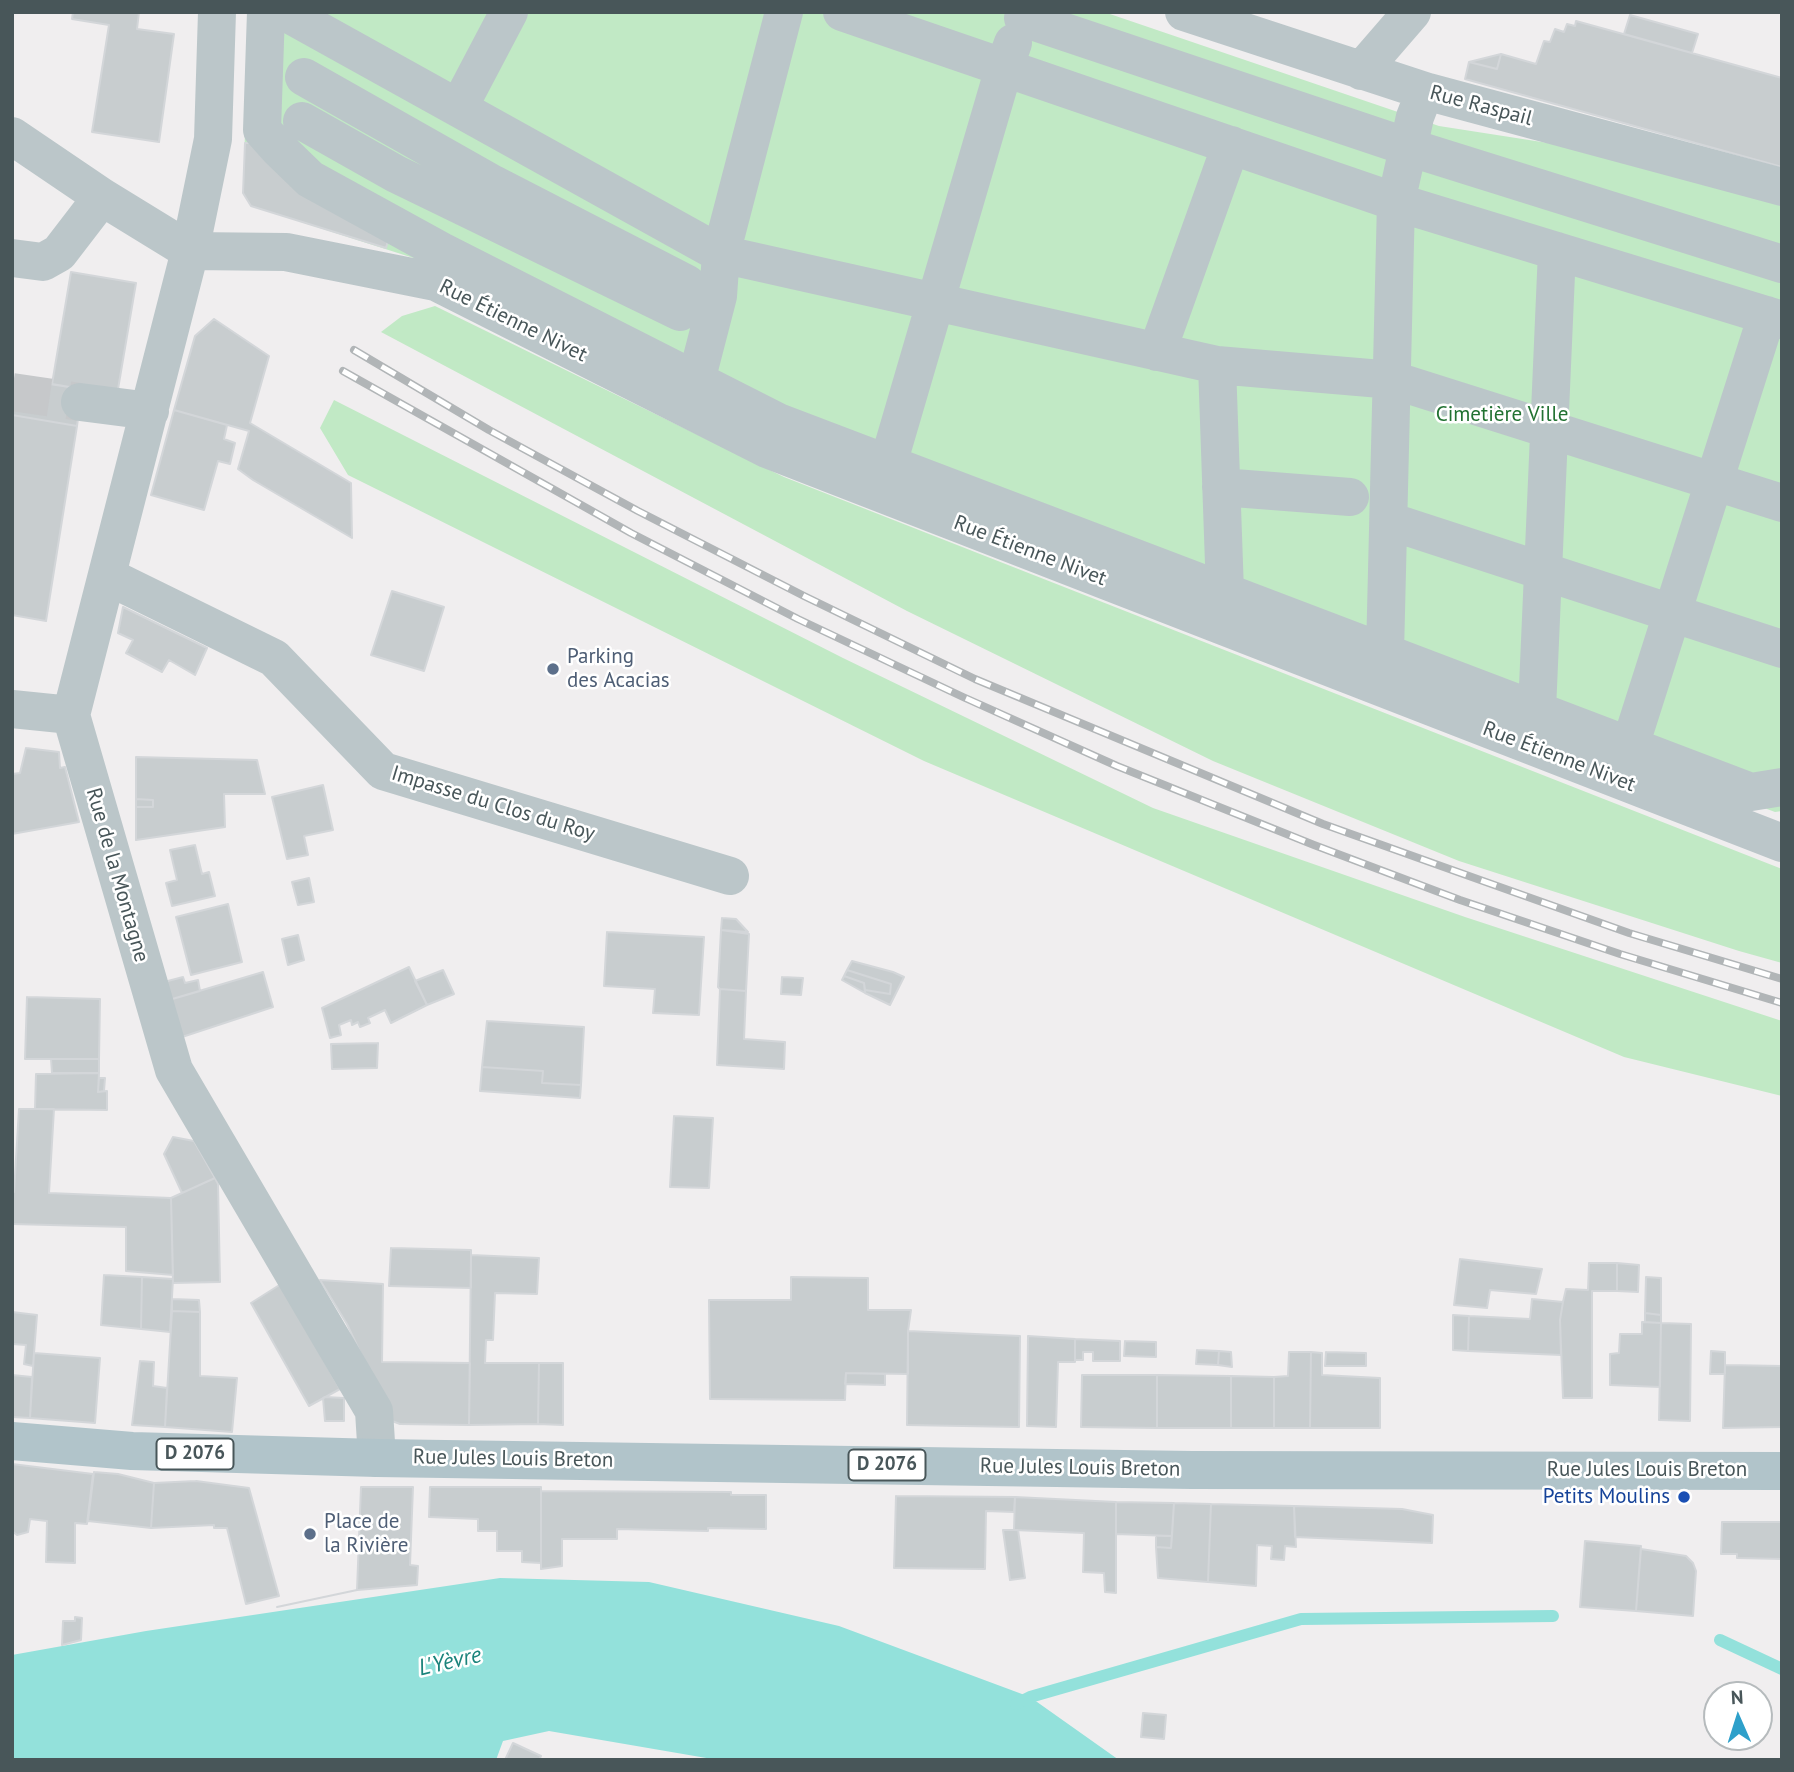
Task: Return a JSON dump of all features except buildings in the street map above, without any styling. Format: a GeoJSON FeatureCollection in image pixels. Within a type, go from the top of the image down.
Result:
{"type":"FeatureCollection","features":[{"type":"Feature","properties":{"kind":"main road","name":"D 2076"},"geometry":{"type":"LineString","coordinates":[[12,1441],[146,1452],[377,1458]]}},
{"type":"Feature","properties":{"kind":"main road","name":"Rue Jules Louis Breton"},"geometry":{"type":"LineString","coordinates":[[377,1458],[1192,1470],[1782,1471]]}},
{"type":"Feature","properties":{"kind":"street"},"geometry":{"type":"LineString","coordinates":[[459,107],[509,12]]}},
{"type":"Feature","properties":{"kind":"street"},"geometry":{"type":"LineString","coordinates":[[696,381],[718,296],[721,254],[784,12]]}},
{"type":"Feature","properties":{"kind":"street"},"geometry":{"type":"LineString","coordinates":[[842,12],[1396,202],[1774,317],[1714,481],[1630,746]]}},
{"type":"Feature","properties":{"kind":"street","name":"Rue Raspail"},"geometry":{"type":"LineString","coordinates":[[1184,12],[1425,91],[1782,187]]}},
{"type":"Feature","properties":{"kind":"street"},"geometry":{"type":"LineString","coordinates":[[1361,71],[1412,12]]}},
{"type":"Feature","properties":{"kind":"street"},"geometry":{"type":"LineString","coordinates":[[272,13],[262,130],[310,179],[441,251],[779,422],[1751,792],[1782,787]]}},
{"type":"Feature","properties":{"kind":"street"},"geometry":{"type":"LineString","coordinates":[[12,709],[71,715],[190,251],[213,139],[217,14],[272,13],[459,107],[721,254],[1217,365],[1393,380],[1782,503]]}},
{"type":"Feature","properties":{"kind":"street"},"geometry":{"type":"LineString","coordinates":[[888,464],[1004,68],[1015,15],[1408,147],[1782,264]]}},
{"type":"Feature","properties":{"kind":"street"},"geometry":{"type":"LineString","coordinates":[[304,77],[493,184],[687,284]]}},
{"type":"Feature","properties":{"kind":"street"},"geometry":{"type":"LineString","coordinates":[[1385,653],[1396,202],[1408,147],[1425,91]]}},
{"type":"Feature","properties":{"kind":"street"},"geometry":{"type":"LineString","coordinates":[[302,121],[396,173],[680,312],[687,284],[721,254]]}},
{"type":"Feature","properties":{"kind":"street"},"geometry":{"type":"LineString","coordinates":[[12,136],[102,197],[190,251]]}},
{"type":"Feature","properties":{"kind":"street"},"geometry":{"type":"LineString","coordinates":[[1157,352],[1231,145]]}},
{"type":"Feature","properties":{"kind":"street"},"geometry":{"type":"LineString","coordinates":[[12,258],[43,262],[59,253],[102,197]]}},
{"type":"Feature","properties":{"kind":"street","name":"Rue Étienne Nivet"},"geometry":{"type":"LineString","coordinates":[[190,251],[286,252],[436,282],[767,449],[1782,843]]}},
{"type":"Feature","properties":{"kind":"street"},"geometry":{"type":"LineString","coordinates":[[1537,710],[1557,251]]}},
{"type":"Feature","properties":{"kind":"street"},"geometry":{"type":"LineString","coordinates":[[1217,365],[1224,592]]}},
{"type":"Feature","properties":{"kind":"street"},"geometry":{"type":"LineString","coordinates":[[80,402],[150,411]]}},
{"type":"Feature","properties":{"kind":"street"},"geometry":{"type":"LineString","coordinates":[[1221,487],[1350,497]]}},
{"type":"Feature","properties":{"kind":"street"},"geometry":{"type":"LineString","coordinates":[[1389,521],[1782,649]]}},
{"type":"Feature","properties":{"kind":"street","name":"Impasse du Clos du Roy"},"geometry":{"type":"LineString","coordinates":[[107,576],[274,658],[383,771],[730,876]]}},
{"type":"Feature","properties":{"kind":"street","name":"Rue de la Montagne"},"geometry":{"type":"LineString","coordinates":[[71,715],[174,1070],[374,1411],[377,1458]]}},
{"type":"Feature","properties":{"kind":"green space","name":"Cimetière Ville"},"geometry":{"type":"Polygon","coordinates":[[[249,12],[1104,12],[1439,126],[1606,152],[1782,200],[1782,811],[1775,812],[771,435],[451,270],[251,206],[243,193],[249,12]]]}},
{"type":"Feature","properties":{"kind":"green space"},"geometry":{"type":"Polygon","coordinates":[[[435,306],[784,477],[1782,869],[1782,963],[1459,861],[1213,761],[907,611],[381,332],[402,316],[435,306]]]}},
{"type":"Feature","properties":{"kind":"green space"},"geometry":{"type":"Polygon","coordinates":[[[334,400],[843,658],[1153,808],[1465,917],[1782,1021],[1782,1096],[1624,1057],[924,761],[348,475],[320,428],[334,400]]]}},
{"type":"Feature","properties":{"kind":"water","name":"L'Yèvre"},"geometry":{"type":"Polygon","coordinates":[[[500,1578],[649,1582],[839,1626],[1030,1697],[1119,1760],[718,1760],[549,1731],[503,1741],[496,1760],[12,1760],[12,1655],[146,1631],[500,1578]]]}},
{"type":"Feature","properties":{"kind":"waterway"},"geometry":{"type":"LineString","coordinates":[[1016,1704],[1030,1697],[1301,1619],[1553,1616]]}},
{"type":"Feature","properties":{"kind":"waterway"},"geometry":{"type":"LineString","coordinates":[[1720,1640],[1782,1669]]}},
{"type":"Feature","properties":{"kind":"tunnel"},"geometry":{"type":"LineString","coordinates":[[12,392],[80,402]]}},
{"type":"Feature","properties":{"kind":"railway"},"geometry":{"type":"LineString","coordinates":[[354,350],[489,430],[638,511],[975,679],[1323,824],[1629,933],[1782,979]]}},
{"type":"Feature","properties":{"kind":"railway"},"geometry":{"type":"LineString","coordinates":[[343,371],[631,533],[798,619],[1117,766],[1460,900],[1620,954],[1782,1003]]}},
{"type":"Feature","properties":{"kind":"place","name":"Parking des Acacias"},"geometry":{"type":"Point","coordinates":[553,669]}},
{"type":"Feature","properties":{"kind":"place","name":"Petits Moulins"},"geometry":{"type":"Point","coordinates":[1684,1497]}},
{"type":"Feature","properties":{"kind":"place","name":"Place de la Rivière"},"geometry":{"type":"Point","coordinates":[310,1534]}}]}
